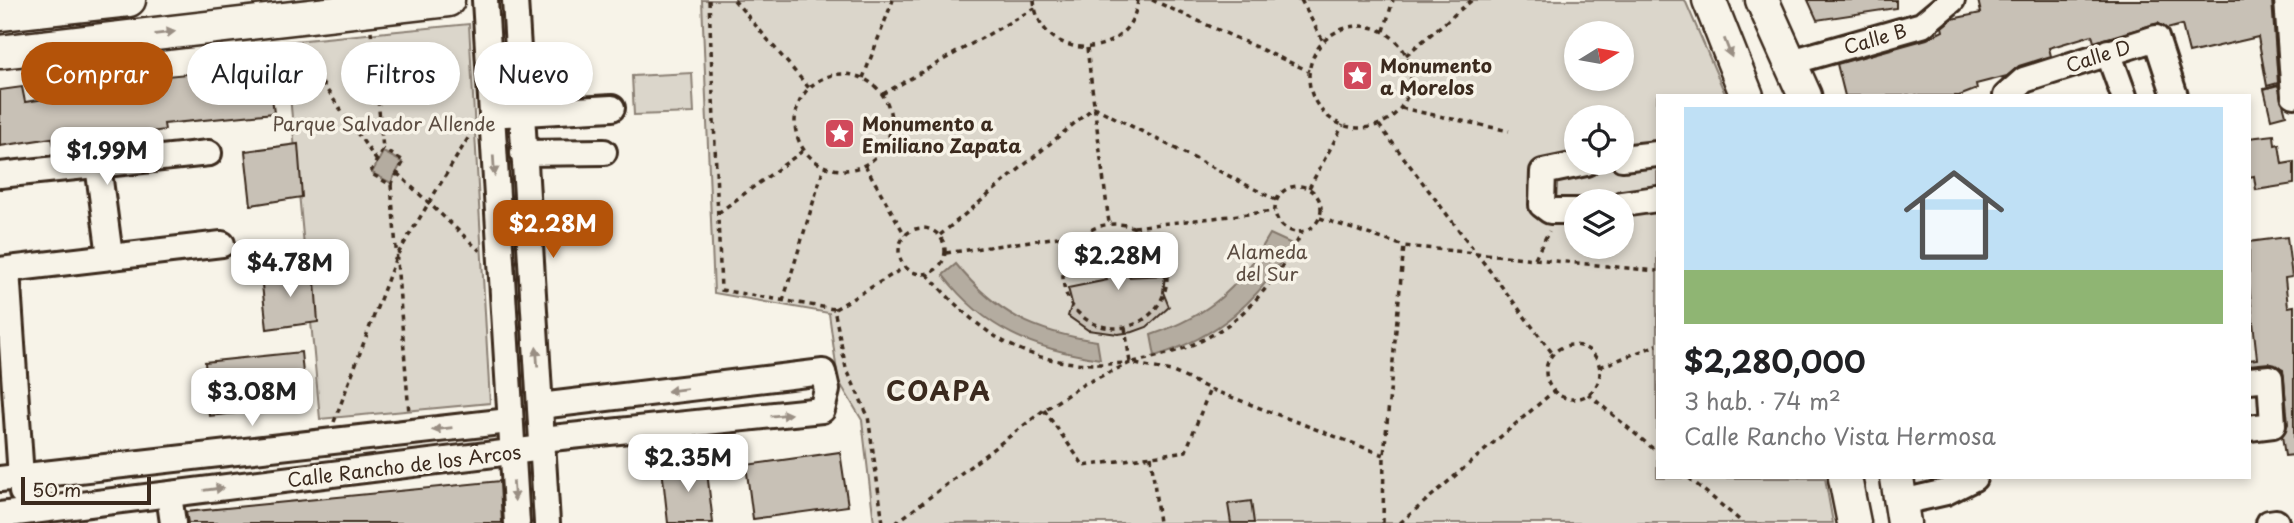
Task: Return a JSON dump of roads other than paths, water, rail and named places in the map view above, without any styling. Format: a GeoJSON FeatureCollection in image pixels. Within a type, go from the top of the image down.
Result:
{"type":"FeatureCollection","features":[{"type":"Feature","properties":{"kind":"main road"},"geometry":{"type":"LineString","coordinates":[[12,9],[129,0]]}},
{"type":"Feature","properties":{"kind":"main road"},"geometry":{"type":"LineString","coordinates":[[0,52],[448,0]]}},
{"type":"Feature","properties":{"kind":"main road"},"geometry":{"type":"LineString","coordinates":[[1709,0],[1746,94]]}},
{"type":"Feature","properties":{"kind":"main road"},"geometry":{"type":"LineString","coordinates":[[1762,0],[1804,94]]}},
{"type":"Feature","properties":{"kind":"main road"},"geometry":{"type":"LineString","coordinates":[[1845,479],[1854,523]]}},
{"type":"Feature","properties":{"kind":"street"},"geometry":{"type":"LineString","coordinates":[[485,0],[517,523]]}},
{"type":"Feature","properties":{"kind":"street"},"geometry":{"type":"LineString","coordinates":[[515,0],[547,523]]}},
{"type":"Feature","properties":{"kind":"street","name":"Calle B"},"geometry":{"type":"LineString","coordinates":[[1791,62],[1922,25],[1952,0]]}},
{"type":"Feature","properties":{"kind":"street"},"geometry":{"type":"LineString","coordinates":[[2287,0],[2294,95]]}},
{"type":"Feature","properties":{"kind":"street","name":"Calle D"},"geometry":{"type":"LineString","coordinates":[[2008,94],[2024,80],[2156,38],[2174,94]]}},
{"type":"Feature","properties":{"kind":"street"},"geometry":{"type":"LineString","coordinates":[[2108,52],[2123,94]]}},
{"type":"Feature","properties":{"kind":"street"},"geometry":{"type":"LineString","coordinates":[[490,108],[520,113],[612,108]]}},
{"type":"Feature","properties":{"kind":"street"},"geometry":{"type":"LineString","coordinates":[[523,153],[604,152]]}},
{"type":"Feature","properties":{"kind":"street"},"geometry":{"type":"LineString","coordinates":[[0,175],[209,153]]}},
{"type":"Feature","properties":{"kind":"street"},"geometry":{"type":"LineString","coordinates":[[1634,157],[1656,154]]}},
{"type":"Feature","properties":{"kind":"street"},"geometry":{"type":"LineString","coordinates":[[98,165],[110,256]]}},
{"type":"Feature","properties":{"kind":"street"},"geometry":{"type":"LineString","coordinates":[[1564,168],[1544,172],[1542,205],[1550,211],[1564,211]]}},
{"type":"Feature","properties":{"kind":"street"},"geometry":{"type":"LineString","coordinates":[[1634,202],[1656,199]]}},
{"type":"Feature","properties":{"kind":"street"},"geometry":{"type":"LineString","coordinates":[[10,479],[4,270],[222,244]]}},
{"type":"Feature","properties":{"kind":"street","name":"Calle Rancho de los Arcos"},"geometry":{"type":"LineString","coordinates":[[509,421],[10,479],[11,513],[512,453],[543,443],[822,410],[827,390],[823,372],[540,406]]}},
{"type":"Feature","properties":{"kind":"street"},"geometry":{"type":"LineString","coordinates":[[2251,380],[2270,378],[2261,427]]}},
{"type":"Feature","properties":{"kind":"street","name":"Calle Rancho de los Arcos"},"geometry":{"type":"LineString","coordinates":[[263,450],[266,482]]}},
{"type":"Feature","properties":{"kind":"street"},"geometry":{"type":"LineString","coordinates":[[1901,501],[1946,492],[1972,479]]}},
{"type":"Feature","properties":{"kind":"street"},"geometry":{"type":"LineString","coordinates":[[169,495],[173,523]]}},
{"type":"Feature","properties":{"kind":"place","name":"Monumento a Morelos"},"geometry":{"type":"Point","coordinates":[1357,76]}},
{"type":"Feature","properties":{"kind":"place","name":"Monumento a Emiliano Zapata"},"geometry":{"type":"Point","coordinates":[839,134]}},
{"type":"Feature","properties":{"kind":"district","name":"COAPA"},"geometry":{"type":"Point","coordinates":[939,390]}},
{"type":"Feature","properties":{"kind":"park label","name":"Parque Salvador Allende"},"geometry":{"type":"Point","coordinates":[384,123]}},
{"type":"Feature","properties":{"kind":"park label","name":"Alameda del Sur"},"geometry":{"type":"Point","coordinates":[1267,262]}}]}
